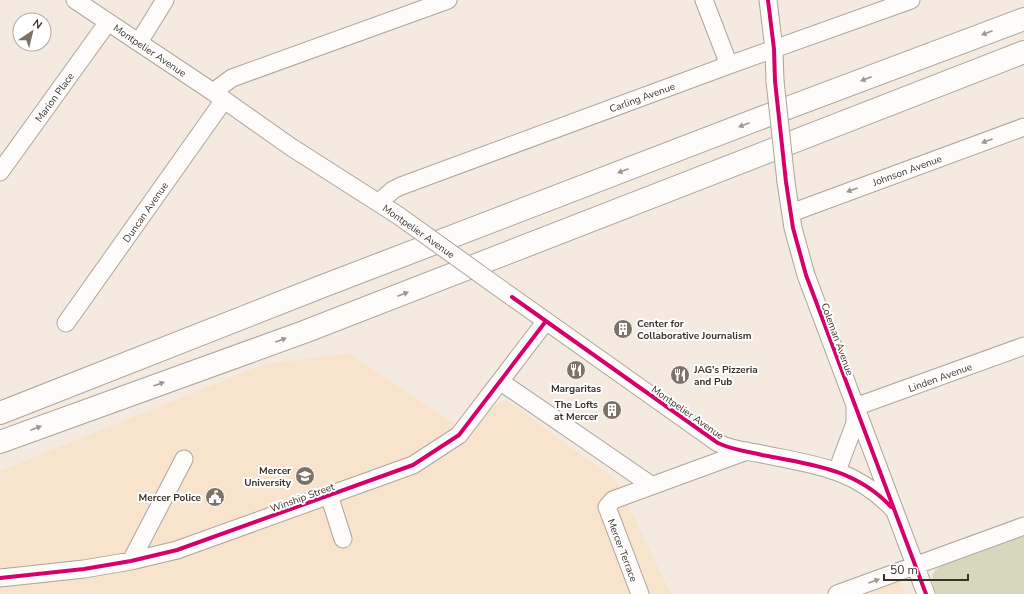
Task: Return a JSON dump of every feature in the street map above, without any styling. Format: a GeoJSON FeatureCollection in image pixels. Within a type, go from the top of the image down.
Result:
{"type":"FeatureCollection","features":[{"type":"Feature","properties":{"kind":"highway"},"geometry":{"type":"LineString","coordinates":[[0,413],[352,275],[766,116],[1024,19]]}},
{"type":"Feature","properties":{"kind":"highway"},"geometry":{"type":"LineString","coordinates":[[0,442],[304,332],[1024,52]]}},
{"type":"Feature","properties":{"kind":"street","name":"Montpelier Avenue"},"geometry":{"type":"LineString","coordinates":[[75,0],[292,147],[379,202],[718,443],[733,449],[837,471],[865,485],[875,492],[894,510]]}},
{"type":"Feature","properties":{"kind":"street"},"geometry":{"type":"LineString","coordinates":[[139,42],[165,0]]}},
{"type":"Feature","properties":{"kind":"street","name":"Duncan Avenue"},"geometry":{"type":"LineString","coordinates":[[66,323],[218,96],[232,78],[448,0]]}},
{"type":"Feature","properties":{"kind":"street"},"geometry":{"type":"LineString","coordinates":[[704,0],[729,65]]}},
{"type":"Feature","properties":{"kind":"street","name":"Coleman Avenue"},"geometry":{"type":"LineString","coordinates":[[768,0],[786,182],[793,228],[806,275],[926,594]]}},
{"type":"Feature","properties":{"kind":"street","name":"Carling Avenue"},"geometry":{"type":"LineString","coordinates":[[379,202],[393,190],[401,186],[729,65],[911,0]]}},
{"type":"Feature","properties":{"kind":"street","name":"Marion Place"},"geometry":{"type":"LineString","coordinates":[[0,172],[108,22]]}},
{"type":"Feature","properties":{"kind":"street","name":"Johnson Avenue"},"geometry":{"type":"LineString","coordinates":[[791,213],[1024,127]]}},
{"type":"Feature","properties":{"kind":"street","name":"Winship Street"},"geometry":{"type":"LineString","coordinates":[[0,578],[84,569],[131,561],[176,550],[413,465],[459,435],[501,382],[546,320]]}},
{"type":"Feature","properties":{"kind":"street","name":"Linden Avenue"},"geometry":{"type":"LineString","coordinates":[[855,407],[1024,346]]}},
{"type":"Feature","properties":{"kind":"street"},"geometry":{"type":"LineString","coordinates":[[501,382],[651,485],[747,452]]}},
{"type":"Feature","properties":{"kind":"street","name":"Coleman Avenue"},"geometry":{"type":"LineString","coordinates":[[837,471],[855,423],[855,407]]}},
{"type":"Feature","properties":{"kind":"street"},"geometry":{"type":"LineString","coordinates":[[131,561],[184,459]]}},
{"type":"Feature","properties":{"kind":"street","name":"Mercer Terrace"},"geometry":{"type":"LineString","coordinates":[[640,594],[606,507],[613,500],[651,485]]}},
{"type":"Feature","properties":{"kind":"street"},"geometry":{"type":"LineString","coordinates":[[329,495],[343,539]]}},
{"type":"Feature","properties":{"kind":"street"},"geometry":{"type":"LineString","coordinates":[[837,594],[1024,526]]}},
{"type":"Feature","properties":{"kind":"shaded area","name":"Mercer University"},"geometry":{"type":"Polygon","coordinates":[[[349,353],[457,425],[506,400],[616,480],[671,594],[0,594],[0,471],[262,365],[349,353]]]}},
{"type":"Feature","properties":{"kind":"shaded area"},"geometry":{"type":"Polygon","coordinates":[[[901,582],[906,594],[839,594],[901,582]]]}},
{"type":"Feature","properties":{"kind":"green space"},"geometry":{"type":"Polygon","coordinates":[[[1024,534],[1024,594],[936,594],[932,579],[933,575],[937,569],[946,562],[1024,534]]]}},
{"type":"Feature","properties":{"kind":"cycle path"},"geometry":{"type":"LineString","coordinates":[[768,0],[786,182],[793,228],[806,275],[926,594]]}},
{"type":"Feature","properties":{"kind":"cycle path"},"geometry":{"type":"LineString","coordinates":[[512,297],[718,443],[734,449],[815,465],[831,470],[863,484],[891,507]]}},
{"type":"Feature","properties":{"kind":"cycle path"},"geometry":{"type":"LineString","coordinates":[[0,578],[84,569],[131,561],[177,550],[413,465],[459,435],[546,321]]}},
{"type":"Feature","properties":{"kind":"place","name":"Center for Collaborative Journalism"},"geometry":{"type":"Point","coordinates":[623,329]}},
{"type":"Feature","properties":{"kind":"place","name":"Margaritas"},"geometry":{"type":"Point","coordinates":[576,370]}},
{"type":"Feature","properties":{"kind":"place","name":"JAG’s Pizzeria and Pub"},"geometry":{"type":"Point","coordinates":[680,375]}},
{"type":"Feature","properties":{"kind":"place","name":"The Lofts at Mercer"},"geometry":{"type":"Point","coordinates":[612,410]}},
{"type":"Feature","properties":{"kind":"place","name":"Mercer University"},"geometry":{"type":"Point","coordinates":[305,476]}},
{"type":"Feature","properties":{"kind":"place","name":"Mercer Police"},"geometry":{"type":"Point","coordinates":[215,497]}}]}
